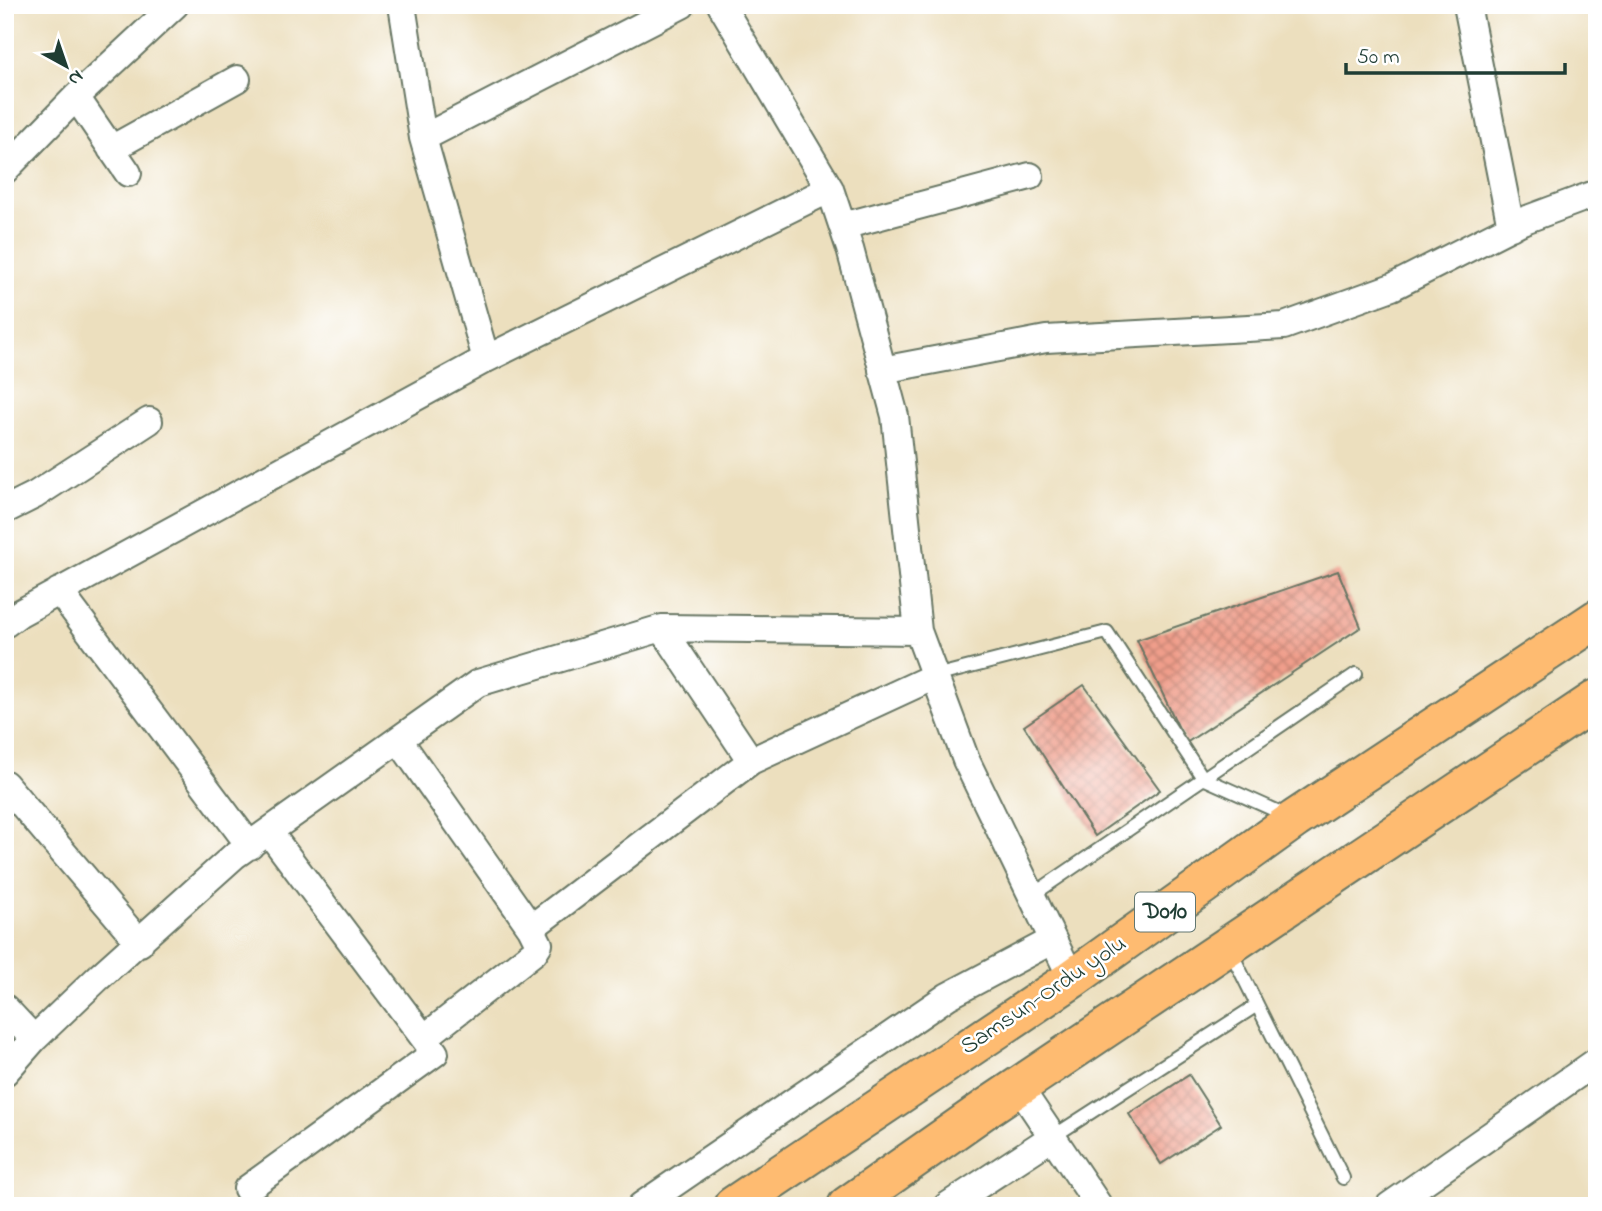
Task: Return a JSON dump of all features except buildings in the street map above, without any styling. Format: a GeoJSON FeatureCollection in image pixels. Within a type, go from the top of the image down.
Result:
{"type":"FeatureCollection","features":[{"type":"Feature","properties":{"kind":"highway","name":"Samsun-Ordu yolu"},"geometry":{"type":"LineString","coordinates":[[733,1206],[1072,979],[1295,819],[1597,619]]}},
{"type":"Feature","properties":{"kind":"highway","name":"D010"},"geometry":{"type":"LineString","coordinates":[[847,1206],[1019,1087],[1597,699]]}},
{"type":"Feature","properties":{"kind":"street"},"geometry":{"type":"LineString","coordinates":[[5,170],[76,97],[175,5]]}},
{"type":"Feature","properties":{"kind":"street"},"geometry":{"type":"LineString","coordinates":[[402,5],[423,138],[485,359]]}},
{"type":"Feature","properties":{"kind":"street"},"geometry":{"type":"LineString","coordinates":[[423,138],[682,5]]}},
{"type":"Feature","properties":{"kind":"street"},"geometry":{"type":"LineString","coordinates":[[721,5],[830,189],[895,416],[918,631],[966,760],[1072,979]]}},
{"type":"Feature","properties":{"kind":"street"},"geometry":{"type":"LineString","coordinates":[[1468,5],[1511,227]]}},
{"type":"Feature","properties":{"kind":"street"},"geometry":{"type":"LineString","coordinates":[[111,149],[237,79]]}},
{"type":"Feature","properties":{"kind":"street"},"geometry":{"type":"LineString","coordinates":[[76,97],[128,173]]}},
{"type":"Feature","properties":{"kind":"street"},"geometry":{"type":"LineString","coordinates":[[842,226],[1030,176]]}},
{"type":"Feature","properties":{"kind":"street"},"geometry":{"type":"LineString","coordinates":[[5,624],[20,612],[485,359],[830,189]]}},
{"type":"Feature","properties":{"kind":"street"},"geometry":{"type":"LineString","coordinates":[[882,370],[1046,339],[1284,326],[1392,287],[1511,227],[1597,193]]}},
{"type":"Feature","properties":{"kind":"street"},"geometry":{"type":"LineString","coordinates":[[5,510],[35,495],[149,421]]}},
{"type":"Feature","properties":{"kind":"street"},"geometry":{"type":"LineString","coordinates":[[59,592],[435,1053],[247,1189]]}},
{"type":"Feature","properties":{"kind":"street"},"geometry":{"type":"LineString","coordinates":[[5,1072],[34,1039],[98,978],[234,856],[478,683],[662,628],[918,631]]}},
{"type":"Feature","properties":{"kind":"street"},"geometry":{"type":"LineString","coordinates":[[662,628],[751,761]]}},
{"type":"Feature","properties":{"kind":"street"},"geometry":{"type":"LineString","coordinates":[[531,928],[751,761],[935,676]]}},
{"type":"Feature","properties":{"kind":"street"},"geometry":{"type":"LineString","coordinates":[[399,740],[531,928],[539,944],[534,952],[424,1038]]}},
{"type":"Feature","properties":{"kind":"street"},"geometry":{"type":"LineString","coordinates":[[5,784],[140,943]]}},
{"type":"Feature","properties":{"kind":"street"},"geometry":{"type":"LineString","coordinates":[[641,1206],[948,996],[1053,940]]}},
{"type":"Feature","properties":{"kind":"street"},"geometry":{"type":"LineString","coordinates":[[5,1008],[34,1039]]}},
{"type":"Feature","properties":{"kind":"street"},"geometry":{"type":"LineString","coordinates":[[1390,1206],[1597,1061]]}},
{"type":"Feature","properties":{"kind":"street"},"geometry":{"type":"LineString","coordinates":[[1019,1087],[1099,1206]]}},
{"type":"Feature","properties":{"kind":"street"},"geometry":{"type":"LineString","coordinates":[[947,1206],[1054,1136]]}},
{"type":"Feature","properties":{"kind":"lane"},"geometry":{"type":"LineString","coordinates":[[935,676],[1107,632],[1203,778],[1295,819]]}},
{"type":"Feature","properties":{"kind":"lane"},"geometry":{"type":"LineString","coordinates":[[1031,895],[1356,674]]}},
{"type":"Feature","properties":{"kind":"lane"},"geometry":{"type":"LineString","coordinates":[[1228,947],[1343,1178]]}},
{"type":"Feature","properties":{"kind":"lane"},"geometry":{"type":"LineString","coordinates":[[1054,1136],[1257,1005]]}}]}
